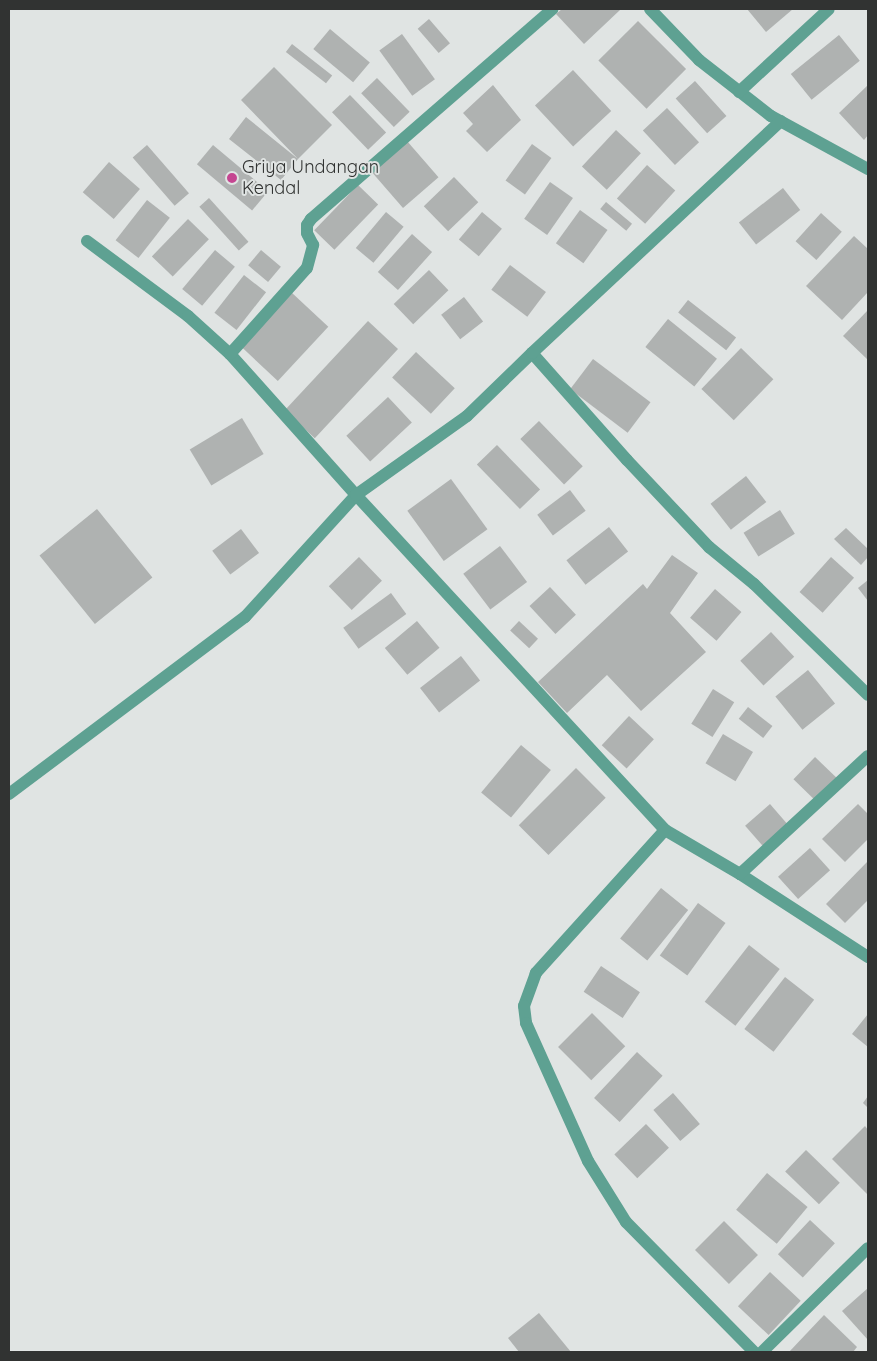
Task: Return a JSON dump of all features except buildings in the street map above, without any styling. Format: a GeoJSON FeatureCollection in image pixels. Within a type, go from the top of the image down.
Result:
{"type":"FeatureCollection","features":[{"type":"Feature","properties":{"kind":"street"},"geometry":{"type":"LineString","coordinates":[[230,354],[306,268],[313,245],[307,233],[307,225],[311,219],[553,9]]}},
{"type":"Feature","properties":{"kind":"street"},"geometry":{"type":"LineString","coordinates":[[650,9],[699,60],[739,92],[781,121],[868,169]]}},
{"type":"Feature","properties":{"kind":"street"},"geometry":{"type":"LineString","coordinates":[[739,92],[829,9]]}},
{"type":"Feature","properties":{"kind":"street"},"geometry":{"type":"LineString","coordinates":[[9,794],[245,618],[356,495],[467,416],[781,121]]}},
{"type":"Feature","properties":{"kind":"street"},"geometry":{"type":"LineString","coordinates":[[87,241],[188,316],[230,354],[356,495],[665,830],[740,874],[868,957]]}},
{"type":"Feature","properties":{"kind":"street"},"geometry":{"type":"LineString","coordinates":[[532,353],[627,460],[709,547],[761,591],[868,695]]}},
{"type":"Feature","properties":{"kind":"street"},"geometry":{"type":"LineString","coordinates":[[740,874],[868,756]]}},
{"type":"Feature","properties":{"kind":"street"},"geometry":{"type":"LineString","coordinates":[[665,830],[536,974],[524,1006],[526,1023],[588,1161],[626,1222],[754,1352]]}},
{"type":"Feature","properties":{"kind":"street"},"geometry":{"type":"LineString","coordinates":[[762,1352],[868,1248]]}},
{"type":"Feature","properties":{"kind":"place","name":"Griya Undangan Kendal"},"geometry":{"type":"Point","coordinates":[232,178]}}]}
